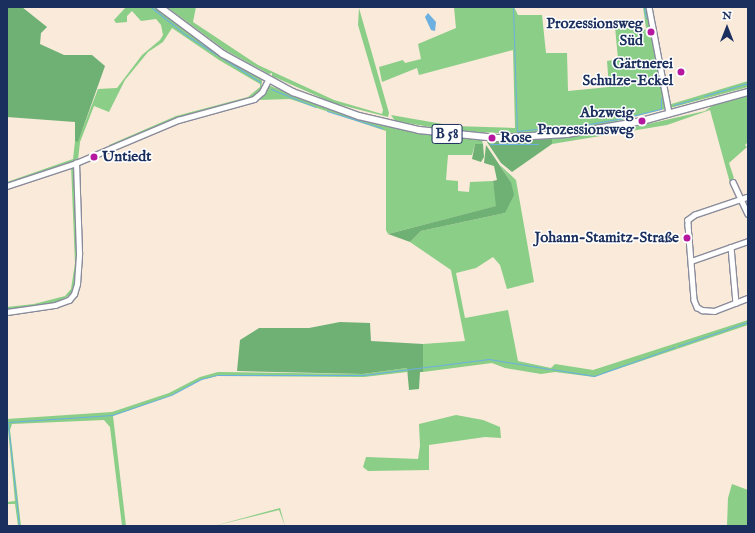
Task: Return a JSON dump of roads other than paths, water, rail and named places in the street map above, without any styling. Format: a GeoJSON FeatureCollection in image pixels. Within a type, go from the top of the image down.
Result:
{"type":"FeatureCollection","features":[{"type":"Feature","properties":{"kind":"main road","name":"B 58"},"geometry":{"type":"LineString","coordinates":[[160,7],[205,42],[268,80],[312,100],[359,116],[404,127],[454,135],[497,138],[543,137],[606,128],[748,92]]}},
{"type":"Feature","properties":{"kind":"street"},"geometry":{"type":"LineString","coordinates":[[649,7],[668,113]]}},
{"type":"Feature","properties":{"kind":"street"},"geometry":{"type":"LineString","coordinates":[[7,186],[76,163],[178,120],[254,99],[262,92],[268,80]]}},
{"type":"Feature","properties":{"kind":"street"},"geometry":{"type":"LineString","coordinates":[[7,312],[63,303],[74,294],[77,284],[79,253],[76,163]]}},
{"type":"Feature","properties":{"kind":"street"},"geometry":{"type":"LineString","coordinates":[[733,182],[748,214]]}},
{"type":"Feature","properties":{"kind":"street"},"geometry":{"type":"LineString","coordinates":[[748,197],[691,217],[688,225],[694,300],[697,307],[702,310],[714,310],[748,298]]}},
{"type":"Feature","properties":{"kind":"street"},"geometry":{"type":"LineString","coordinates":[[691,261],[748,241]]}},
{"type":"Feature","properties":{"kind":"street"},"geometry":{"type":"LineString","coordinates":[[731,247],[736,303]]}},
{"type":"Feature","properties":{"kind":"water"},"geometry":{"type":"Polygon","coordinates":[[[428,13],[436,22],[435,31],[431,30],[425,17],[428,13]]]}},
{"type":"Feature","properties":{"kind":"waterway"},"geometry":{"type":"LineString","coordinates":[[513,7],[517,131],[589,124],[624,118],[661,109],[661,98]]}},
{"type":"Feature","properties":{"kind":"waterway"},"geometry":{"type":"LineString","coordinates":[[644,7],[646,18]]}},
{"type":"Feature","properties":{"kind":"waterway"},"geometry":{"type":"LineString","coordinates":[[152,8],[186,35],[260,82]]}},
{"type":"Feature","properties":{"kind":"waterway"},"geometry":{"type":"LineString","coordinates":[[704,96],[748,83]]}},
{"type":"Feature","properties":{"kind":"waterway"},"geometry":{"type":"LineString","coordinates":[[258,93],[262,87]]}},
{"type":"Feature","properties":{"kind":"waterway"},"geometry":{"type":"LineString","coordinates":[[271,89],[315,107]]}},
{"type":"Feature","properties":{"kind":"waterway"},"geometry":{"type":"LineString","coordinates":[[674,105],[698,98]]}},
{"type":"Feature","properties":{"kind":"waterway"},"geometry":{"type":"LineString","coordinates":[[178,118],[239,101]]}},
{"type":"Feature","properties":{"kind":"waterway"},"geometry":{"type":"LineString","coordinates":[[327,111],[382,128]]}},
{"type":"Feature","properties":{"kind":"waterway"},"geometry":{"type":"LineString","coordinates":[[165,123],[175,119]]}},
{"type":"Feature","properties":{"kind":"waterway"},"geometry":{"type":"LineString","coordinates":[[110,146],[135,136]]}},
{"type":"Feature","properties":{"kind":"waterway"},"geometry":{"type":"LineString","coordinates":[[490,144],[538,144]]}},
{"type":"Feature","properties":{"kind":"waterway"},"geometry":{"type":"LineString","coordinates":[[678,346],[748,322]]}},
{"type":"Feature","properties":{"kind":"waterway"},"geometry":{"type":"LineString","coordinates":[[551,369],[594,376],[675,347]]}},
{"type":"Feature","properties":{"kind":"waterway"},"geometry":{"type":"LineString","coordinates":[[8,422],[112,415],[171,395],[201,379],[217,375],[363,375],[489,359],[549,369]]}},
{"type":"Feature","properties":{"kind":"waterway"},"geometry":{"type":"LineString","coordinates":[[8,424],[19,526]]}},
{"type":"Feature","properties":{"kind":"place","name":"Prozessionsweg Süd"},"geometry":{"type":"Point","coordinates":[651,32]}},
{"type":"Feature","properties":{"kind":"place","name":"Gärtnerei Schulze-Eckel"},"geometry":{"type":"Point","coordinates":[681,72]}},
{"type":"Feature","properties":{"kind":"place","name":"Abzweig Prozessionsweg"},"geometry":{"type":"Point","coordinates":[642,121]}},
{"type":"Feature","properties":{"kind":"place","name":"Rose"},"geometry":{"type":"Point","coordinates":[492,138]}},
{"type":"Feature","properties":{"kind":"place","name":"Untiedt"},"geometry":{"type":"Point","coordinates":[94,157]}},
{"type":"Feature","properties":{"kind":"place","name":"Johann-Stamitz-Straße"},"geometry":{"type":"Point","coordinates":[687,238]}}]}
